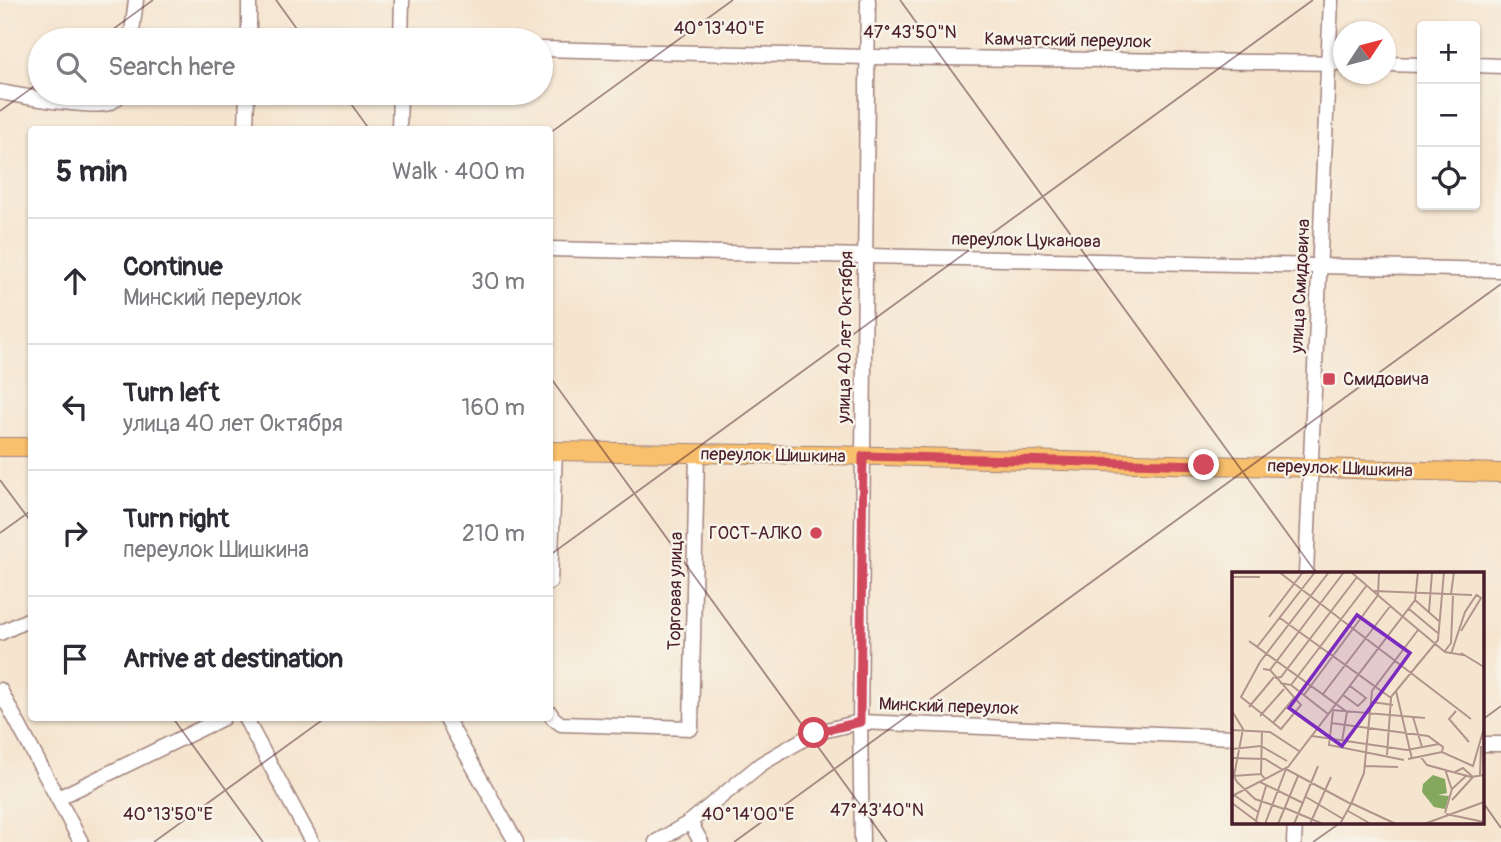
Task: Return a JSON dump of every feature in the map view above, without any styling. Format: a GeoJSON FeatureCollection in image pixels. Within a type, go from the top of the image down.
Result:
{"type":"FeatureCollection","features":[{"type":"Feature","properties":{"kind":"main road"},"geometry":{"type":"LineString","coordinates":[[0,447],[28,447]]}},
{"type":"Feature","properties":{"kind":"main road","name":"переулок Шишкина"},"geometry":{"type":"LineString","coordinates":[[553,451],[863,456],[1501,473]]}},
{"type":"Feature","properties":{"kind":"street"},"geometry":{"type":"LineString","coordinates":[[132,28],[135,0]]}},
{"type":"Feature","properties":{"kind":"street"},"geometry":{"type":"LineString","coordinates":[[248,28],[249,0]]}},
{"type":"Feature","properties":{"kind":"street"},"geometry":{"type":"LineString","coordinates":[[401,28],[402,0]]}},
{"type":"Feature","properties":{"kind":"street","name":"улица 40 лет Октября"},"geometry":{"type":"LineString","coordinates":[[862,842],[860,722],[868,0]]}},
{"type":"Feature","properties":{"kind":"street","name":"улица Смидовича"},"geometry":{"type":"LineString","coordinates":[[1331,0],[1333,21]]}},
{"type":"Feature","properties":{"kind":"street","name":"Камчатский переулок"},"geometry":{"type":"LineString","coordinates":[[553,48],[867,57],[1333,63]]}},
{"type":"Feature","properties":{"kind":"street"},"geometry":{"type":"LineString","coordinates":[[1396,64],[1417,65]]}},
{"type":"Feature","properties":{"kind":"street"},"geometry":{"type":"LineString","coordinates":[[1480,65],[1501,66]]}},
{"type":"Feature","properties":{"kind":"street","name":"улица Смидовича"},"geometry":{"type":"LineString","coordinates":[[1306,572],[1320,266],[1335,84]]}},
{"type":"Feature","properties":{"kind":"street"},"geometry":{"type":"LineString","coordinates":[[0,92],[28,96]]}},
{"type":"Feature","properties":{"kind":"street"},"geometry":{"type":"LineString","coordinates":[[246,126],[247,105]]}},
{"type":"Feature","properties":{"kind":"street"},"geometry":{"type":"LineString","coordinates":[[399,126],[400,105]]}},
{"type":"Feature","properties":{"kind":"street","name":"переулок Цуканова"},"geometry":{"type":"LineString","coordinates":[[553,249],[1501,270]]}},
{"type":"Feature","properties":{"kind":"street","name":"Торговая улица"},"geometry":{"type":"LineString","coordinates":[[553,718],[561,724],[691,728],[697,454]]}},
{"type":"Feature","properties":{"kind":"street"},"geometry":{"type":"LineString","coordinates":[[0,633],[28,620]]}},
{"type":"Feature","properties":{"kind":"street"},"geometry":{"type":"LineString","coordinates":[[0,690],[81,842]]}},
{"type":"Feature","properties":{"kind":"street"},"geometry":{"type":"LineString","coordinates":[[58,798],[217,721]]}},
{"type":"Feature","properties":{"kind":"street"},"geometry":{"type":"LineString","coordinates":[[248,721],[312,842]]}},
{"type":"Feature","properties":{"kind":"street"},"geometry":{"type":"LineString","coordinates":[[448,721],[516,842]]}},
{"type":"Feature","properties":{"kind":"street","name":"Минский переулок"},"geometry":{"type":"LineString","coordinates":[[656,842],[690,822],[771,758],[814,733],[860,722],[1232,737]]}},
{"type":"Feature","properties":{"kind":"street"},"geometry":{"type":"LineString","coordinates":[[690,822],[701,842]]}},
{"type":"Feature","properties":{"kind":"street"},"geometry":{"type":"LineString","coordinates":[[1294,842],[1295,824]]}},
{"type":"Feature","properties":{"kind":"place","name":"Смидовича"},"geometry":{"type":"Point","coordinates":[1329,379]}},
{"type":"Feature","properties":{"kind":"place","name":"ГОСТ-АЛКО"},"geometry":{"type":"Point","coordinates":[816,533]}},
{"type":"Feature","properties":{"kind":"route"},"geometry":{"type":"LineString","coordinates":[[814,733],[860,722],[863,456],[1204,465]]}}]}
